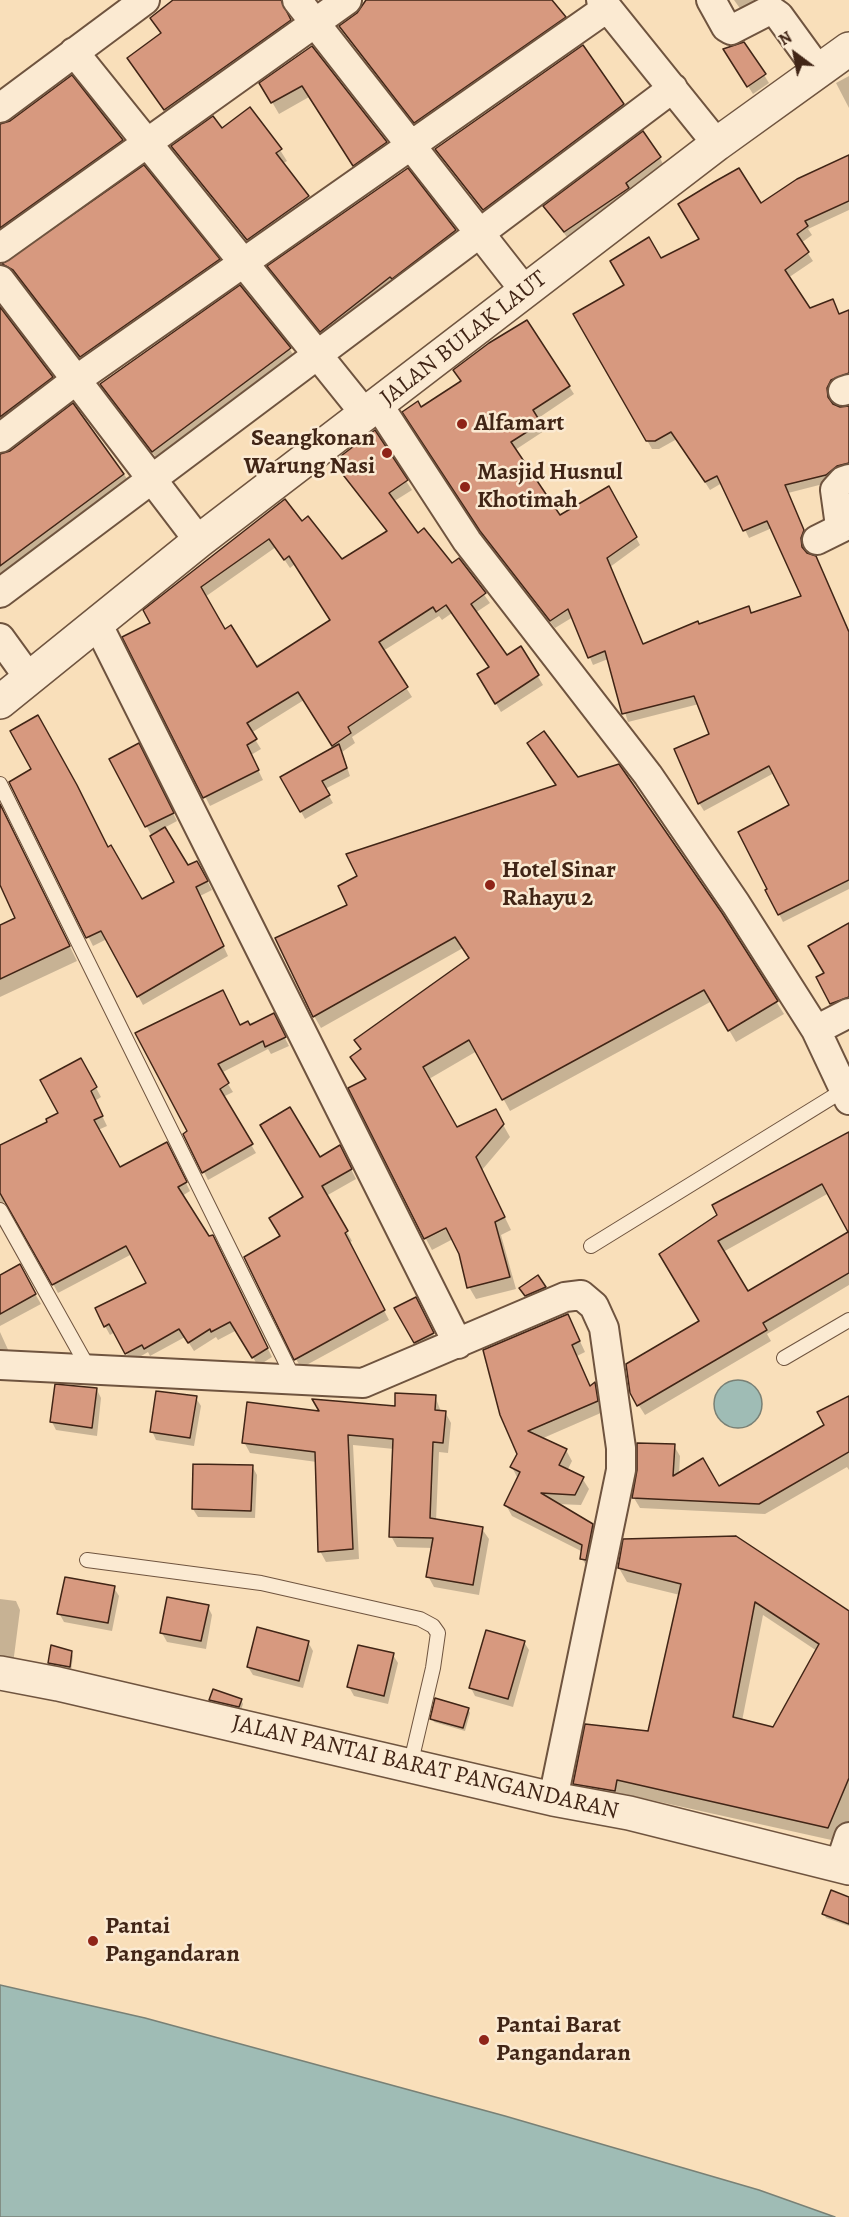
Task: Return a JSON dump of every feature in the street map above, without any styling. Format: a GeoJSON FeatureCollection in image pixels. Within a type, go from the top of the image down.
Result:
{"type":"FeatureCollection","features":[{"type":"Feature","properties":{"kind":"street"},"geometry":{"type":"LineString","coordinates":[[0,108],[145,0]]}},
{"type":"Feature","properties":{"kind":"street"},"geometry":{"type":"LineString","coordinates":[[297,0],[409,146],[525,291]]}},
{"type":"Feature","properties":{"kind":"street"},"geometry":{"type":"LineString","coordinates":[[0,248],[347,0]]}},
{"type":"Feature","properties":{"kind":"street"},"geometry":{"type":"LineString","coordinates":[[711,0],[726,27],[731,30],[766,12],[779,16],[819,71]]}},
{"type":"Feature","properties":{"kind":"street"},"geometry":{"type":"LineString","coordinates":[[0,438],[76,380],[409,146],[604,4],[717,144]]}},
{"type":"Feature","properties":{"kind":"street","name":"JALAN BULAK LAUT"},"geometry":{"type":"LineString","coordinates":[[0,702],[199,542],[525,291],[717,144],[849,49]]}},
{"type":"Feature","properties":{"kind":"street"},"geometry":{"type":"LineString","coordinates":[[74,52],[318,354],[373,410],[467,541],[648,775],[816,1030],[847,1093]]}},
{"type":"Feature","properties":{"kind":"street"},"geometry":{"type":"LineString","coordinates":[[0,593],[479,231],[673,88]]}},
{"type":"Feature","properties":{"kind":"street"},"geometry":{"type":"LineString","coordinates":[[0,280],[199,542]]}},
{"type":"Feature","properties":{"kind":"street"},"geometry":{"type":"LineString","coordinates":[[835,530],[835,490],[843,481],[849,479]]}},
{"type":"Feature","properties":{"kind":"street"},"geometry":{"type":"LineString","coordinates":[[96,623],[458,1344]]}},
{"type":"Feature","properties":{"kind":"street"},"geometry":{"type":"LineString","coordinates":[[0,638],[29,678]]}},
{"type":"Feature","properties":{"kind":"street"},"geometry":{"type":"LineString","coordinates":[[816,1030],[849,1013]]}},
{"type":"Feature","properties":{"kind":"street"},"geometry":{"type":"LineString","coordinates":[[0,1365],[363,1383],[565,1297],[581,1295],[594,1306],[604,1328],[621,1448],[621,1470],[553,1799]]}},
{"type":"Feature","properties":{"kind":"street","name":"JALAN PANTAI BARAT PANGANDARAN"},"geometry":{"type":"LineString","coordinates":[[0,1673],[553,1799],[846,1856]]}},
{"type":"Feature","properties":{"kind":"lane"},"geometry":{"type":"LineString","coordinates":[[0,784],[295,1381]]}},
{"type":"Feature","properties":{"kind":"lane"},"geometry":{"type":"LineString","coordinates":[[591,1246],[847,1093]]}},
{"type":"Feature","properties":{"kind":"lane"},"geometry":{"type":"LineString","coordinates":[[0,1210],[90,1371]]}},
{"type":"Feature","properties":{"kind":"lane"},"geometry":{"type":"LineString","coordinates":[[784,1358],[849,1320]]}},
{"type":"Feature","properties":{"kind":"lane"},"geometry":{"type":"LineString","coordinates":[[87,1560],[261,1583],[420,1619],[434,1626],[438,1633],[433,1668],[411,1766]]}},
{"type":"Feature","properties":{"kind":"water"},"geometry":{"type":"Polygon","coordinates":[[[733,1380],[743,1380],[755,1387],[762,1399],[762,1409],[755,1421],[743,1428],[733,1428],[718,1417],[714,1409],[714,1399],[725,1384],[733,1380]]]}},
{"type":"Feature","properties":{"kind":"water"},"geometry":{"type":"Polygon","coordinates":[[[0,1985],[145,2018],[505,2116],[759,2190],[835,2217],[0,2217],[0,1985]]]}},
{"type":"Feature","properties":{"kind":"building"},"geometry":{"type":"Polygon","coordinates":[[[173,0],[281,0],[291,20],[164,110],[127,58],[161,33],[150,18],[173,0]]]}},
{"type":"Feature","properties":{"kind":"building"},"geometry":{"type":"Polygon","coordinates":[[[366,0],[552,0],[566,17],[414,123],[339,26],[357,13],[366,0]]]}},
{"type":"Feature","properties":{"kind":"building"},"geometry":{"type":"Polygon","coordinates":[[[744,42],[766,74],[747,87],[723,49],[744,42]]]}},
{"type":"Feature","properties":{"kind":"building"},"geometry":{"type":"Polygon","coordinates":[[[583,45],[624,104],[483,210],[435,149],[583,45]]]}},
{"type":"Feature","properties":{"kind":"building"},"geometry":{"type":"Polygon","coordinates":[[[312,46],[387,142],[353,166],[302,86],[271,103],[259,83],[312,46]]]}},
{"type":"Feature","properties":{"kind":"building"},"geometry":{"type":"Polygon","coordinates":[[[72,75],[123,140],[0,228],[0,124],[10,121],[72,75]]]}},
{"type":"Feature","properties":{"kind":"building"},"geometry":{"type":"Polygon","coordinates":[[[250,107],[282,149],[276,153],[309,196],[247,240],[171,146],[213,116],[222,128],[250,107]]]}},
{"type":"Feature","properties":{"kind":"building"},"geometry":{"type":"Polygon","coordinates":[[[643,131],[661,157],[626,183],[629,188],[564,232],[543,206],[643,131]]]}},
{"type":"Feature","properties":{"kind":"building"},"geometry":{"type":"Polygon","coordinates":[[[849,155],[849,201],[805,221],[808,226],[797,234],[809,252],[785,270],[810,308],[833,299],[839,314],[849,310],[849,373],[831,380],[827,388],[828,397],[833,404],[840,407],[849,406],[849,463],[837,466],[826,475],[785,485],[804,530],[801,538],[802,547],[807,553],[816,556],[849,632],[849,880],[778,915],[738,832],[789,805],[769,766],[698,804],[674,749],[709,734],[694,696],[622,714],[605,651],[588,658],[568,609],[550,621],[480,531],[402,412],[418,401],[421,407],[461,381],[453,370],[489,343],[527,320],[570,386],[533,410],[541,423],[511,442],[560,515],[609,486],[637,537],[607,558],[643,644],[698,621],[699,624],[749,606],[751,613],[801,596],[767,521],[743,531],[717,476],[705,482],[671,432],[655,441],[646,441],[573,314],[624,285],[610,261],[649,237],[661,258],[699,239],[678,204],[714,182],[739,168],[761,203],[797,179],[849,155]]]}},
{"type":"Feature","properties":{"kind":"building"},"geometry":{"type":"Polygon","coordinates":[[[144,165],[220,259],[80,357],[13,270],[2,264],[144,165]]]}},
{"type":"Feature","properties":{"kind":"building"},"geometry":{"type":"Polygon","coordinates":[[[408,168],[456,230],[392,279],[390,277],[320,332],[267,266],[408,168]]]}},
{"type":"Feature","properties":{"kind":"building"},"geometry":{"type":"Polygon","coordinates":[[[240,285],[291,348],[152,452],[100,384],[240,285]]]}},
{"type":"Feature","properties":{"kind":"building"},"geometry":{"type":"Polygon","coordinates":[[[0,307],[53,377],[0,417],[0,307]]]}},
{"type":"Feature","properties":{"kind":"building"},"geometry":{"type":"Polygon","coordinates":[[[73,403],[124,474],[0,566],[0,454],[10,451],[73,403]]]}},
{"type":"Feature","properties":{"kind":"building"},"geometry":{"type":"Polygon","coordinates":[[[375,430],[408,480],[389,493],[418,533],[424,528],[452,563],[459,558],[486,593],[471,604],[507,655],[521,646],[539,675],[495,704],[477,674],[489,667],[446,605],[436,612],[433,607],[379,642],[408,687],[348,727],[351,733],[332,746],[298,692],[247,723],[257,739],[247,745],[259,770],[203,798],[122,637],[150,623],[143,610],[285,499],[302,521],[308,516],[342,559],[387,531],[333,462],[375,430]],[[269,539],[201,587],[225,629],[231,625],[257,667],[330,620],[289,556],[284,560],[269,539]]]}},
{"type":"Feature","properties":{"kind":"building"},"geometry":{"type":"Polygon","coordinates":[[[38,715],[108,847],[111,845],[142,899],[174,882],[150,836],[165,827],[188,865],[197,861],[208,881],[196,887],[224,946],[137,997],[101,931],[86,938],[9,782],[31,769],[10,731],[38,715]]]}},
{"type":"Feature","properties":{"kind":"building"},"geometry":{"type":"Polygon","coordinates":[[[544,731],[578,777],[619,764],[722,913],[778,1001],[728,1031],[704,990],[502,1100],[469,1040],[423,1067],[457,1127],[496,1109],[504,1124],[476,1157],[505,1217],[495,1222],[510,1277],[467,1288],[459,1254],[446,1228],[424,1239],[348,1088],[366,1079],[350,1057],[361,1049],[354,1040],[469,958],[455,937],[313,1017],[275,938],[347,905],[338,886],[357,876],[346,854],[556,785],[527,743],[544,731]]]}},
{"type":"Feature","properties":{"kind":"building"},"geometry":{"type":"Polygon","coordinates":[[[139,743],[174,813],[145,827],[109,759],[139,743]]]}},
{"type":"Feature","properties":{"kind":"building"},"geometry":{"type":"Polygon","coordinates":[[[339,744],[347,768],[322,781],[330,795],[300,812],[280,777],[339,744]]]}},
{"type":"Feature","properties":{"kind":"building"},"geometry":{"type":"Polygon","coordinates":[[[0,804],[70,946],[0,979],[0,925],[15,918],[0,885],[0,804]]]}},
{"type":"Feature","properties":{"kind":"building"},"geometry":{"type":"Polygon","coordinates":[[[849,923],[849,997],[830,1004],[816,977],[824,973],[808,946],[849,923]]]}},
{"type":"Feature","properties":{"kind":"building"},"geometry":{"type":"Polygon","coordinates":[[[223,990],[240,1025],[248,1021],[250,1025],[274,1013],[286,1037],[265,1047],[263,1041],[218,1064],[229,1083],[220,1089],[253,1144],[202,1173],[183,1134],[187,1131],[135,1033],[223,990]]]}},
{"type":"Feature","properties":{"kind":"building"},"geometry":{"type":"Polygon","coordinates":[[[81,1058],[97,1087],[91,1091],[103,1116],[94,1120],[120,1167],[167,1142],[187,1182],[178,1187],[209,1236],[213,1235],[268,1348],[252,1358],[230,1322],[211,1332],[210,1329],[188,1343],[179,1329],[144,1349],[142,1345],[125,1354],[109,1324],[104,1327],[95,1308],[146,1283],[126,1246],[52,1285],[0,1193],[0,1145],[47,1122],[46,1119],[58,1113],[40,1080],[81,1058]]]}},
{"type":"Feature","properties":{"kind":"building"},"geometry":{"type":"Polygon","coordinates":[[[290,1107],[320,1157],[340,1145],[352,1169],[322,1186],[348,1231],[345,1233],[385,1310],[294,1360],[244,1257],[280,1236],[269,1218],[303,1197],[260,1125],[290,1107]]]}},
{"type":"Feature","properties":{"kind":"building"},"geometry":{"type":"Polygon","coordinates":[[[849,1132],[849,1273],[763,1323],[767,1330],[637,1406],[630,1393],[626,1364],[699,1321],[659,1254],[717,1215],[712,1205],[849,1132]],[[822,1184],[718,1241],[748,1291],[848,1232],[822,1184]]]}},
{"type":"Feature","properties":{"kind":"building"},"geometry":{"type":"Polygon","coordinates":[[[20,1264],[36,1294],[0,1314],[0,1275],[20,1264]]]}},
{"type":"Feature","properties":{"kind":"building"},"geometry":{"type":"Polygon","coordinates":[[[538,1275],[546,1287],[525,1296],[519,1288],[538,1275]]]}},
{"type":"Feature","properties":{"kind":"building"},"geometry":{"type":"Polygon","coordinates":[[[416,1297],[434,1333],[414,1343],[394,1308],[416,1297]]]}},
{"type":"Feature","properties":{"kind":"building"},"geometry":{"type":"Polygon","coordinates":[[[568,1314],[580,1341],[572,1345],[590,1386],[595,1382],[598,1401],[528,1431],[567,1449],[559,1465],[584,1477],[575,1495],[541,1493],[593,1524],[586,1560],[580,1559],[582,1545],[504,1505],[520,1472],[510,1467],[517,1454],[500,1415],[483,1350],[568,1314]]]}},
{"type":"Feature","properties":{"kind":"building"},"geometry":{"type":"Polygon","coordinates":[[[55,1384],[97,1388],[92,1428],[50,1422],[55,1384]]]}},
{"type":"Feature","properties":{"kind":"building"},"geometry":{"type":"Polygon","coordinates":[[[156,1391],[197,1396],[190,1438],[150,1432],[156,1391]]]}},
{"type":"Feature","properties":{"kind":"building"},"geometry":{"type":"Polygon","coordinates":[[[395,1393],[436,1395],[435,1410],[446,1411],[443,1443],[433,1442],[430,1518],[483,1527],[473,1585],[426,1577],[433,1538],[389,1537],[393,1439],[348,1435],[353,1549],[318,1552],[315,1452],[242,1443],[247,1402],[319,1411],[312,1399],[395,1406],[395,1393]]]}},
{"type":"Feature","properties":{"kind":"building"},"geometry":{"type":"Polygon","coordinates":[[[849,1396],[849,1452],[759,1504],[632,1498],[637,1470],[637,1443],[675,1444],[673,1476],[703,1458],[719,1486],[824,1425],[817,1412],[849,1396]]]}},
{"type":"Feature","properties":{"kind":"building"},"geometry":{"type":"Polygon","coordinates":[[[193,1464],[253,1465],[251,1511],[192,1509],[193,1464]]]}},
{"type":"Feature","properties":{"kind":"building"},"geometry":{"type":"Polygon","coordinates":[[[736,1536],[849,1611],[849,1778],[828,1828],[617,1780],[615,1791],[573,1784],[585,1724],[648,1731],[681,1584],[618,1568],[623,1539],[736,1536]],[[755,1602],[733,1717],[773,1727],[819,1644],[755,1602]]]}},
{"type":"Feature","properties":{"kind":"building"},"geometry":{"type":"Polygon","coordinates":[[[65,1577],[115,1586],[108,1623],[57,1614],[65,1577]]]}},
{"type":"Feature","properties":{"kind":"building"},"geometry":{"type":"Polygon","coordinates":[[[167,1597],[209,1605],[201,1641],[160,1633],[167,1597]]]}},
{"type":"Feature","properties":{"kind":"building"},"geometry":{"type":"Polygon","coordinates":[[[257,1627],[309,1641],[299,1681],[247,1667],[257,1627]]]}},
{"type":"Feature","properties":{"kind":"building"},"geometry":{"type":"Polygon","coordinates":[[[486,1630],[525,1641],[508,1699],[469,1688],[486,1630]]]}},
{"type":"Feature","properties":{"kind":"building"},"geometry":{"type":"Polygon","coordinates":[[[51,1645],[72,1651],[70,1667],[48,1663],[51,1645]]]}},
{"type":"Feature","properties":{"kind":"building"},"geometry":{"type":"Polygon","coordinates":[[[358,1645],[394,1653],[384,1696],[347,1687],[358,1645]]]}},
{"type":"Feature","properties":{"kind":"building"},"geometry":{"type":"Polygon","coordinates":[[[213,1689],[242,1699],[239,1707],[209,1700],[213,1689]]]}},
{"type":"Feature","properties":{"kind":"building"},"geometry":{"type":"Polygon","coordinates":[[[435,1698],[469,1708],[463,1728],[430,1719],[435,1698]]]}},
{"type":"Feature","properties":{"kind":"building"},"geometry":{"type":"Polygon","coordinates":[[[831,1890],[849,1897],[849,1924],[822,1914],[831,1890]]]}},
{"type":"Feature","properties":{"kind":"place","name":"Alfamart"},"geometry":{"type":"Point","coordinates":[462,424]}},
{"type":"Feature","properties":{"kind":"place","name":"Seangkonan Warung Nasi"},"geometry":{"type":"Point","coordinates":[387,453]}},
{"type":"Feature","properties":{"kind":"place","name":"Masjid Husnul Khotimah"},"geometry":{"type":"Point","coordinates":[465,487]}},
{"type":"Feature","properties":{"kind":"place","name":"Hotel Sinar Rahayu 2"},"geometry":{"type":"Point","coordinates":[490,885]}},
{"type":"Feature","properties":{"kind":"place","name":"Pantai Pangandaran"},"geometry":{"type":"Point","coordinates":[93,1941]}},
{"type":"Feature","properties":{"kind":"place","name":"Pantai Barat Pangandaran"},"geometry":{"type":"Point","coordinates":[484,2040]}}]}
